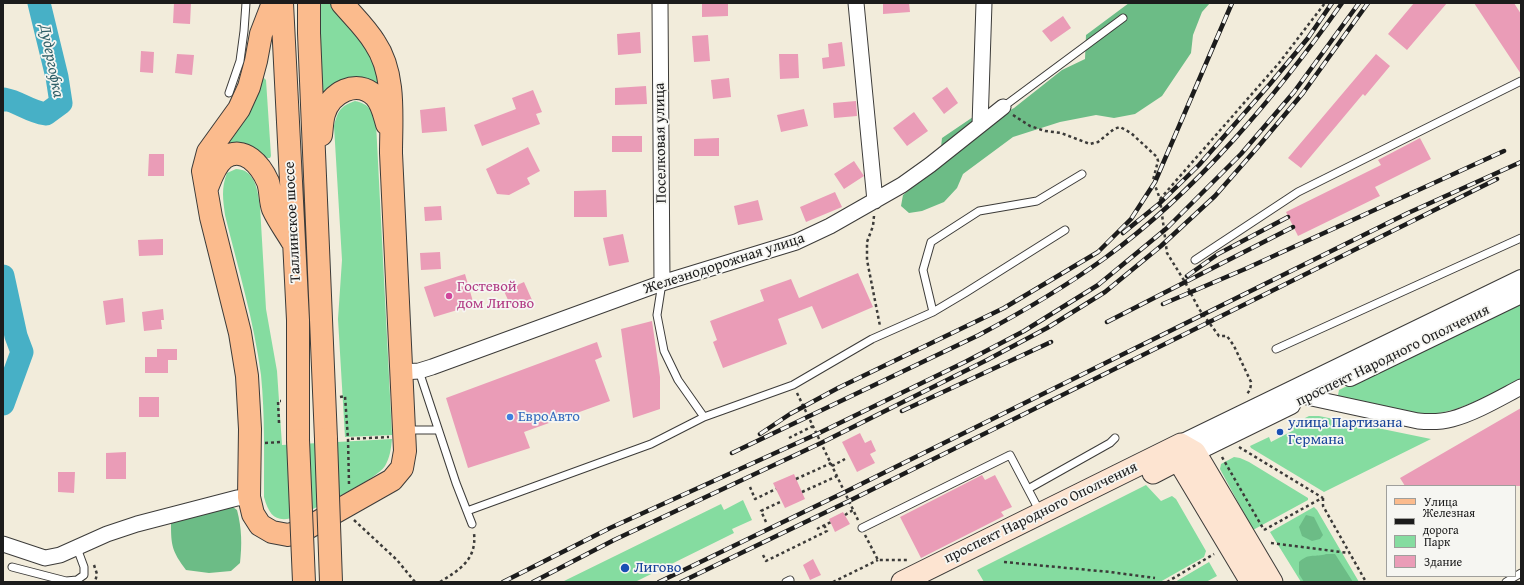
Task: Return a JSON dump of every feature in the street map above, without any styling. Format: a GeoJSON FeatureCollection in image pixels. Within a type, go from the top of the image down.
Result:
{"type":"FeatureCollection","features":[{"type":"Feature","properties":{"kind":"main road"},"geometry":{"type":"LineString","coordinates":[[272,3],[261,34],[249,87],[242,104],[208,152],[202,171],[238,326],[247,376],[250,429],[249,497],[253,514],[260,524],[272,532],[288,535],[302,531],[392,480],[402,468],[405,451],[400,433],[411,371],[391,134],[391,105],[386,65],[376,44],[365,28],[342,3]]}},
{"type":"Feature","properties":{"kind":"main road","name":"Таллинское шоссе"},"geometry":{"type":"LineString","coordinates":[[282,3],[298,320],[290,445],[304,582]]}},
{"type":"Feature","properties":{"kind":"main road","name":"Таллинское шоссе"},"geometry":{"type":"LineString","coordinates":[[309,3],[331,582]]}},
{"type":"Feature","properties":{"kind":"main road"},"geometry":{"type":"LineString","coordinates":[[315,176],[324,113],[332,99],[339,92],[352,88],[363,89],[374,96],[381,106],[391,134]]}},
{"type":"Feature","properties":{"kind":"main road"},"geometry":{"type":"LineString","coordinates":[[206,190],[215,170],[224,158],[236,154],[252,158],[261,169],[269,184],[273,208],[295,246]]}},
{"type":"Feature","properties":{"kind":"main road"},"geometry":{"type":"LineString","coordinates":[[1185,452],[1250,582]]}},
{"type":"Feature","properties":{"kind":"main road"},"geometry":{"type":"LineString","coordinates":[[1185,452],[1272,582]]}},
{"type":"Feature","properties":{"kind":"main road","name":"проспект Народного Ополчения"},"geometry":{"type":"LineString","coordinates":[[902,582],[1041,513],[1185,452]]}},
{"type":"Feature","properties":{"kind":"main road","name":"проспект Народного Ополчения"},"geometry":{"type":"LineString","coordinates":[[930,582],[1185,452]]}},
{"type":"Feature","properties":{"kind":"street","name":"Поселковая улица"},"geometry":{"type":"LineString","coordinates":[[660,3],[662,283]]}},
{"type":"Feature","properties":{"kind":"street"},"geometry":{"type":"LineString","coordinates":[[856,3],[874,201]]}},
{"type":"Feature","properties":{"kind":"street"},"geometry":{"type":"LineString","coordinates":[[980,125],[984,3]]}},
{"type":"Feature","properties":{"kind":"street","name":"Железнодорожная улица"},"geometry":{"type":"LineString","coordinates":[[411,371],[662,283],[796,242],[830,226],[902,185],[930,165],[1003,107]]}},
{"type":"Feature","properties":{"kind":"street","name":"проспект Народного Ополчения"},"geometry":{"type":"LineString","coordinates":[[1185,452],[1521,280]]}},
{"type":"Feature","properties":{"kind":"street","name":"проспект Народного Ополчения"},"geometry":{"type":"LineString","coordinates":[[1185,452],[1307,397],[1521,294]]}},
{"type":"Feature","properties":{"kind":"street"},"geometry":{"type":"LineString","coordinates":[[1307,397],[1418,421],[1436,422],[1453,419],[1466,414],[1521,388]]}},
{"type":"Feature","properties":{"kind":"street"},"geometry":{"type":"LineString","coordinates":[[5,545],[45,558],[60,555],[107,534],[137,524],[237,498],[249,497]]}},
{"type":"Feature","properties":{"kind":"lane"},"geometry":{"type":"LineString","coordinates":[[230,93],[240,61],[246,3]]}},
{"type":"Feature","properties":{"kind":"lane"},"geometry":{"type":"LineString","coordinates":[[1003,107],[1123,18]]}},
{"type":"Feature","properties":{"kind":"lane"},"geometry":{"type":"LineString","coordinates":[[1195,260],[1298,192],[1521,80]]}},
{"type":"Feature","properties":{"kind":"lane"},"geometry":{"type":"LineString","coordinates":[[933,312],[923,270],[931,242],[979,212],[1037,201],[1082,174]]}},
{"type":"Feature","properties":{"kind":"lane"},"geometry":{"type":"LineString","coordinates":[[467,511],[651,444],[704,417],[793,385],[872,339],[933,312],[965,294],[1065,230]]}},
{"type":"Feature","properties":{"kind":"lane"},"geometry":{"type":"LineString","coordinates":[[1276,349],[1521,238]]}},
{"type":"Feature","properties":{"kind":"lane"},"geometry":{"type":"LineString","coordinates":[[662,283],[657,315],[664,351],[678,380],[704,417]]}},
{"type":"Feature","properties":{"kind":"lane"},"geometry":{"type":"LineString","coordinates":[[411,371],[438,430],[472,524]]}},
{"type":"Feature","properties":{"kind":"lane"},"geometry":{"type":"LineString","coordinates":[[400,433],[438,430]]}},
{"type":"Feature","properties":{"kind":"lane"},"geometry":{"type":"LineString","coordinates":[[1028,489],[1110,443],[1116,438]]}},
{"type":"Feature","properties":{"kind":"lane"},"geometry":{"type":"LineString","coordinates":[[862,528],[1010,455],[1041,513]]}},
{"type":"Feature","properties":{"kind":"lane"},"geometry":{"type":"LineString","coordinates":[[12,567],[66,580],[77,580],[84,575],[84,567],[77,548]]}},
{"type":"Feature","properties":{"kind":"path"},"geometry":{"type":"LineString","coordinates":[[1160,199],[1279,64],[1324,3]]}},
{"type":"Feature","properties":{"kind":"path"},"geometry":{"type":"LineString","coordinates":[[1003,107],[1030,126],[1046,131],[1061,133],[1090,144],[1101,140],[1117,127],[1128,131],[1156,156],[1158,160],[1153,180],[1160,199],[1167,253],[1185,282],[1199,309],[1219,336],[1226,336],[1234,346],[1242,361],[1251,382],[1248,393],[1243,397]]}},
{"type":"Feature","properties":{"kind":"path"},"geometry":{"type":"LineString","coordinates":[[874,201],[873,226],[867,242],[867,260],[880,326],[877,330]]}},
{"type":"Feature","properties":{"kind":"path"},"geometry":{"type":"LineString","coordinates":[[339,397],[345,396],[350,485]]}},
{"type":"Feature","properties":{"kind":"path"},"geometry":{"type":"LineString","coordinates":[[802,403],[878,560]]}},
{"type":"Feature","properties":{"kind":"path"},"geometry":{"type":"LineString","coordinates":[[789,438],[813,426]]}},
{"type":"Feature","properties":{"kind":"path"},"geometry":{"type":"LineString","coordinates":[[348,439],[400,433]]}},
{"type":"Feature","properties":{"kind":"path"},"geometry":{"type":"LineString","coordinates":[[261,443],[280,442],[290,445]]}},
{"type":"Feature","properties":{"kind":"path"},"geometry":{"type":"LineString","coordinates":[[1237,443],[1250,454],[1323,498]]}},
{"type":"Feature","properties":{"kind":"path"},"geometry":{"type":"LineString","coordinates":[[1222,457],[1264,530]]}},
{"type":"Feature","properties":{"kind":"path"},"geometry":{"type":"LineString","coordinates":[[796,480],[845,459]]}},
{"type":"Feature","properties":{"kind":"path"},"geometry":{"type":"LineString","coordinates":[[802,492],[837,476]]}},
{"type":"Feature","properties":{"kind":"path"},"geometry":{"type":"LineString","coordinates":[[750,487],[755,499],[776,489]]}},
{"type":"Feature","properties":{"kind":"path"},"geometry":{"type":"LineString","coordinates":[[1260,532],[1323,498]]}},
{"type":"Feature","properties":{"kind":"path"},"geometry":{"type":"LineString","coordinates":[[1323,498],[1323,506],[1366,582]]}},
{"type":"Feature","properties":{"kind":"path"},"geometry":{"type":"LineString","coordinates":[[766,522],[761,511],[782,501]]}},
{"type":"Feature","properties":{"kind":"path"},"geometry":{"type":"LineString","coordinates":[[346,507],[352,518],[397,560],[415,582]]}},
{"type":"Feature","properties":{"kind":"path"},"geometry":{"type":"LineString","coordinates":[[845,515],[853,510]]}},
{"type":"Feature","properties":{"kind":"path"},"geometry":{"type":"LineString","coordinates":[[817,529],[831,522]]}},
{"type":"Feature","properties":{"kind":"path"},"geometry":{"type":"LineString","coordinates":[[440,582],[462,568],[469,559],[474,546],[472,524]]}},
{"type":"Feature","properties":{"kind":"path"},"geometry":{"type":"LineString","coordinates":[[763,555],[766,561],[827,531],[824,525]]}},
{"type":"Feature","properties":{"kind":"path"},"geometry":{"type":"LineString","coordinates":[[1272,543],[1349,553]]}},
{"type":"Feature","properties":{"kind":"path"},"geometry":{"type":"LineString","coordinates":[[1167,582],[1214,554]]}},
{"type":"Feature","properties":{"kind":"path"},"geometry":{"type":"LineString","coordinates":[[833,582],[878,560],[910,560]]}},
{"type":"Feature","properties":{"kind":"path"},"geometry":{"type":"LineString","coordinates":[[1004,562],[1102,571],[1154,578]]}},
{"type":"Feature","properties":{"kind":"green space"},"geometry":{"type":"Polygon","coordinates":[[[318,3],[331,3],[361,40],[372,59],[379,84],[365,78],[349,77],[335,83],[321,96],[318,3]]]}},
{"type":"Feature","properties":{"kind":"green space"},"geometry":{"type":"Polygon","coordinates":[[[1129,3],[1210,3],[1202,12],[1193,35],[1191,53],[1162,96],[1135,114],[1114,118],[1096,115],[1060,122],[1013,137],[963,174],[957,188],[944,202],[922,211],[909,213],[901,206],[903,195],[939,165],[942,138],[973,117],[997,117],[1014,108],[1062,70],[1085,59],[1086,35],[1129,3]]]}},
{"type":"Feature","properties":{"kind":"green space"},"geometry":{"type":"Polygon","coordinates":[[[264,78],[266,80],[270,158],[267,158],[258,150],[253,148],[238,145],[226,145],[261,79],[264,78]]]}},
{"type":"Feature","properties":{"kind":"green space"},"geometry":{"type":"Polygon","coordinates":[[[355,101],[364,104],[369,108],[376,123],[392,435],[345,437],[338,319],[342,260],[334,126],[340,110],[346,105],[355,101]]]}},
{"type":"Feature","properties":{"kind":"green space"},"geometry":{"type":"Polygon","coordinates":[[[236,169],[245,171],[252,178],[256,187],[260,206],[266,309],[277,371],[282,445],[392,439],[391,450],[385,466],[370,479],[299,516],[286,519],[280,519],[272,515],[264,497],[264,421],[261,375],[250,315],[225,215],[223,199],[223,189],[227,173],[236,169]]]}},
{"type":"Feature","properties":{"kind":"green space"},"geometry":{"type":"Polygon","coordinates":[[[1521,302],[1521,379],[1472,403],[1434,414],[1421,415],[1339,397],[1339,390],[1521,302]]]}},
{"type":"Feature","properties":{"kind":"green space"},"geometry":{"type":"Polygon","coordinates":[[[1309,416],[1319,416],[1431,439],[1324,492],[1250,446],[1269,437],[1271,442],[1294,430],[1291,425],[1309,416]]]}},
{"type":"Feature","properties":{"kind":"green space"},"geometry":{"type":"Polygon","coordinates":[[[1234,457],[1249,462],[1308,498],[1308,500],[1253,530],[1220,469],[1221,464],[1234,457]]]}},
{"type":"Feature","properties":{"kind":"green space"},"geometry":{"type":"Polygon","coordinates":[[[1146,485],[1161,501],[1172,496],[1176,499],[1206,551],[1204,557],[1160,582],[984,582],[977,570],[1146,485]]]}},
{"type":"Feature","properties":{"kind":"green space"},"geometry":{"type":"Polygon","coordinates":[[[743,500],[752,520],[732,529],[734,533],[635,582],[562,582],[721,504],[724,510],[743,500]]]}},
{"type":"Feature","properties":{"kind":"green space"},"geometry":{"type":"Polygon","coordinates":[[[230,505],[237,510],[240,524],[240,563],[231,571],[209,573],[186,570],[173,548],[171,523],[230,505]]]}},
{"type":"Feature","properties":{"kind":"green space"},"geometry":{"type":"Polygon","coordinates":[[[1314,507],[1359,582],[1301,582],[1270,532],[1314,507]]]}},
{"type":"Feature","properties":{"kind":"green space"},"geometry":{"type":"Polygon","coordinates":[[[1306,515],[1314,517],[1323,535],[1320,539],[1312,541],[1302,536],[1299,527],[1306,515]]]}},
{"type":"Feature","properties":{"kind":"green space"},"geometry":{"type":"Polygon","coordinates":[[[1335,554],[1353,582],[1304,582],[1299,574],[1299,562],[1309,556],[1335,554]]]}},
{"type":"Feature","properties":{"kind":"green space"},"geometry":{"type":"Polygon","coordinates":[[[1209,562],[1217,576],[1206,582],[1175,582],[1209,562]]]}},
{"type":"Feature","properties":{"kind":"building"},"geometry":{"type":"Polygon","coordinates":[[[174,3],[191,3],[190,24],[173,23],[174,3]]]}},
{"type":"Feature","properties":{"kind":"building"},"geometry":{"type":"Polygon","coordinates":[[[702,3],[728,3],[728,16],[702,17],[702,3]]]}},
{"type":"Feature","properties":{"kind":"building"},"geometry":{"type":"Polygon","coordinates":[[[883,3],[909,3],[910,12],[883,14],[883,3]]]}},
{"type":"Feature","properties":{"kind":"building"},"geometry":{"type":"Polygon","coordinates":[[[1414,3],[1447,3],[1407,50],[1388,34],[1414,3]]]}},
{"type":"Feature","properties":{"kind":"building"},"geometry":{"type":"Polygon","coordinates":[[[1474,3],[1514,3],[1521,14],[1521,74],[1474,3]]]}},
{"type":"Feature","properties":{"kind":"building"},"geometry":{"type":"Polygon","coordinates":[[[1063,16],[1071,28],[1051,42],[1042,31],[1063,16]]]}},
{"type":"Feature","properties":{"kind":"building"},"geometry":{"type":"Polygon","coordinates":[[[640,32],[641,53],[618,55],[617,34],[640,32]]]}},
{"type":"Feature","properties":{"kind":"building"},"geometry":{"type":"Polygon","coordinates":[[[708,35],[710,61],[694,62],[692,36],[708,35]]]}},
{"type":"Feature","properties":{"kind":"building"},"geometry":{"type":"Polygon","coordinates":[[[842,42],[845,66],[823,69],[822,58],[829,57],[828,44],[842,42]]]}},
{"type":"Feature","properties":{"kind":"building"},"geometry":{"type":"Polygon","coordinates":[[[141,51],[154,52],[153,73],[140,72],[141,51]]]}},
{"type":"Feature","properties":{"kind":"building"},"geometry":{"type":"Polygon","coordinates":[[[177,54],[194,55],[192,75],[175,73],[177,54]]]}},
{"type":"Feature","properties":{"kind":"building"},"geometry":{"type":"Polygon","coordinates":[[[779,54],[798,54],[799,78],[780,79],[779,54]]]}},
{"type":"Feature","properties":{"kind":"building"},"geometry":{"type":"Polygon","coordinates":[[[1376,54],[1390,66],[1365,96],[1363,94],[1301,168],[1288,158],[1376,54]]]}},
{"type":"Feature","properties":{"kind":"building"},"geometry":{"type":"Polygon","coordinates":[[[729,78],[731,97],[713,99],[711,80],[729,78]]]}},
{"type":"Feature","properties":{"kind":"building"},"geometry":{"type":"Polygon","coordinates":[[[646,86],[647,104],[615,105],[615,88],[646,86]]]}},
{"type":"Feature","properties":{"kind":"building"},"geometry":{"type":"Polygon","coordinates":[[[947,87],[958,103],[944,114],[932,98],[947,87]]]}},
{"type":"Feature","properties":{"kind":"building"},"geometry":{"type":"Polygon","coordinates":[[[533,90],[542,112],[536,114],[540,124],[482,146],[474,125],[516,109],[512,98],[533,90]]]}},
{"type":"Feature","properties":{"kind":"building"},"geometry":{"type":"Polygon","coordinates":[[[856,101],[857,116],[834,118],[833,103],[856,101]]]}},
{"type":"Feature","properties":{"kind":"building"},"geometry":{"type":"Polygon","coordinates":[[[445,107],[447,131],[422,133],[420,110],[445,107]]]}},
{"type":"Feature","properties":{"kind":"building"},"geometry":{"type":"Polygon","coordinates":[[[804,109],[808,126],[781,132],[777,115],[804,109]]]}},
{"type":"Feature","properties":{"kind":"building"},"geometry":{"type":"Polygon","coordinates":[[[914,112],[928,131],[907,146],[893,128],[914,112]]]}},
{"type":"Feature","properties":{"kind":"building"},"geometry":{"type":"Polygon","coordinates":[[[612,136],[642,136],[642,152],[612,152],[612,136]]]}},
{"type":"Feature","properties":{"kind":"building"},"geometry":{"type":"Polygon","coordinates":[[[719,138],[719,156],[694,156],[694,139],[719,138]]]}},
{"type":"Feature","properties":{"kind":"building"},"geometry":{"type":"Polygon","coordinates":[[[1420,138],[1431,159],[1375,187],[1380,196],[1298,236],[1286,212],[1381,165],[1378,160],[1420,138]]]}},
{"type":"Feature","properties":{"kind":"building"},"geometry":{"type":"Polygon","coordinates":[[[528,147],[540,171],[527,178],[530,184],[509,195],[497,194],[486,169],[528,147]]]}},
{"type":"Feature","properties":{"kind":"building"},"geometry":{"type":"Polygon","coordinates":[[[149,154],[164,154],[164,176],[148,176],[149,154]]]}},
{"type":"Feature","properties":{"kind":"building"},"geometry":{"type":"Polygon","coordinates":[[[854,161],[864,176],[844,189],[834,174],[854,161]]]}},
{"type":"Feature","properties":{"kind":"building"},"geometry":{"type":"Polygon","coordinates":[[[606,190],[607,217],[574,217],[574,191],[606,190]]]}},
{"type":"Feature","properties":{"kind":"building"},"geometry":{"type":"Polygon","coordinates":[[[835,192],[842,207],[806,222],[800,207],[835,192]]]}},
{"type":"Feature","properties":{"kind":"building"},"geometry":{"type":"Polygon","coordinates":[[[758,200],[763,220],[738,225],[734,206],[758,200]]]}},
{"type":"Feature","properties":{"kind":"building"},"geometry":{"type":"Polygon","coordinates":[[[441,206],[442,220],[425,221],[424,207],[441,206]]]}},
{"type":"Feature","properties":{"kind":"building"},"geometry":{"type":"Polygon","coordinates":[[[623,234],[629,262],[609,266],[603,238],[623,234]]]}},
{"type":"Feature","properties":{"kind":"building"},"geometry":{"type":"Polygon","coordinates":[[[163,239],[163,255],[139,256],[138,240],[163,239]]]}},
{"type":"Feature","properties":{"kind":"building"},"geometry":{"type":"Polygon","coordinates":[[[440,252],[441,269],[421,270],[420,253],[440,252]]]}},
{"type":"Feature","properties":{"kind":"building"},"geometry":{"type":"Polygon","coordinates":[[[858,273],[873,307],[822,329],[812,306],[778,319],[787,344],[723,368],[713,342],[717,340],[710,321],[764,301],[760,290],[791,279],[799,298],[858,273]]]}},
{"type":"Feature","properties":{"kind":"building","name":"Гостевой дом Лигово"},"geometry":{"type":"Polygon","coordinates":[[[465,274],[474,305],[434,317],[424,287],[465,274]]]}},
{"type":"Feature","properties":{"kind":"building"},"geometry":{"type":"Polygon","coordinates":[[[524,282],[532,300],[512,309],[504,291],[524,282]]]}},
{"type":"Feature","properties":{"kind":"building"},"geometry":{"type":"Polygon","coordinates":[[[123,298],[125,322],[106,325],[103,301],[123,298]]]}},
{"type":"Feature","properties":{"kind":"building"},"geometry":{"type":"Polygon","coordinates":[[[163,309],[164,320],[161,320],[162,329],[144,331],[142,312],[163,309]]]}},
{"type":"Feature","properties":{"kind":"building"},"geometry":{"type":"Polygon","coordinates":[[[652,321],[660,377],[660,409],[633,418],[621,329],[652,321]]]}},
{"type":"Feature","properties":{"kind":"building","name":"ЕвроАвто"},"geometry":{"type":"Polygon","coordinates":[[[597,342],[602,357],[595,360],[610,401],[524,432],[530,448],[468,468],[446,398],[597,342]]]}},
{"type":"Feature","properties":{"kind":"building"},"geometry":{"type":"Polygon","coordinates":[[[157,349],[177,349],[177,360],[168,360],[168,373],[145,373],[145,357],[157,357],[157,349]]]}},
{"type":"Feature","properties":{"kind":"building"},"geometry":{"type":"Polygon","coordinates":[[[139,397],[159,397],[159,417],[139,417],[139,397]]]}},
{"type":"Feature","properties":{"kind":"building"},"geometry":{"type":"Polygon","coordinates":[[[1521,408],[1521,486],[1404,485],[1400,478],[1521,408]]]}},
{"type":"Feature","properties":{"kind":"building"},"geometry":{"type":"Polygon","coordinates":[[[860,433],[865,443],[871,440],[876,451],[870,454],[875,463],[857,472],[842,442],[860,433]]]}},
{"type":"Feature","properties":{"kind":"building"},"geometry":{"type":"Polygon","coordinates":[[[126,452],[126,479],[106,479],[106,453],[126,452]]]}},
{"type":"Feature","properties":{"kind":"building"},"geometry":{"type":"Polygon","coordinates":[[[58,472],[75,472],[74,493],[58,492],[58,472]]]}},
{"type":"Feature","properties":{"kind":"building"},"geometry":{"type":"Polygon","coordinates":[[[794,474],[805,499],[785,508],[773,483],[794,474]]]}},
{"type":"Feature","properties":{"kind":"building"},"geometry":{"type":"Polygon","coordinates":[[[982,475],[985,480],[995,475],[1012,507],[1001,512],[1004,516],[921,558],[900,517],[982,475]]]}},
{"type":"Feature","properties":{"kind":"building"},"geometry":{"type":"Polygon","coordinates":[[[843,512],[850,524],[835,532],[829,519],[843,512]]]}},
{"type":"Feature","properties":{"kind":"building"},"geometry":{"type":"Polygon","coordinates":[[[813,559],[821,575],[810,580],[803,565],[813,559]]]}},
{"type":"Feature","properties":{"kind":"waterway","name":"Дудергофка"},"geometry":{"type":"LineString","coordinates":[[3,100],[10,100],[34,111],[46,114],[61,103],[57,77],[39,3]]}},
{"type":"Feature","properties":{"kind":"waterway","name":"Дудергофка"},"geometry":{"type":"LineString","coordinates":[[3,276],[16,336],[22,352],[3,404]]}},
{"type":"Feature","properties":{"kind":"railway"},"geometry":{"type":"LineString","coordinates":[[760,434],[790,414],[838,388],[1004,308],[1098,252],[1131,219],[1155,182],[1232,3]]}},
{"type":"Feature","properties":{"kind":"railway"},"geometry":{"type":"LineString","coordinates":[[1123,233],[1160,203],[1199,165],[1308,38],[1332,3]]}},
{"type":"Feature","properties":{"kind":"railway"},"geometry":{"type":"LineString","coordinates":[[732,453],[979,335],[1043,299],[1105,258],[1172,203],[1234,140],[1290,73],[1342,3]]}},
{"type":"Feature","properties":{"kind":"railway"},"geometry":{"type":"LineString","coordinates":[[503,582],[610,528],[817,434],[965,362],[1024,331],[1098,285],[1167,228],[1241,154],[1294,92],[1359,3]]}},
{"type":"Feature","properties":{"kind":"railway"},"geometry":{"type":"LineString","coordinates":[[533,582],[614,540],[821,443],[987,360],[1047,328],[1105,292],[1161,246],[1215,196],[1303,93],[1368,3]]}},
{"type":"Feature","properties":{"kind":"railway"},"geometry":{"type":"LineString","coordinates":[[1163,304],[1245,269],[1504,151]]}},
{"type":"Feature","properties":{"kind":"railway"},"geometry":{"type":"LineString","coordinates":[[659,582],[845,492],[1408,213],[1521,162]]}},
{"type":"Feature","properties":{"kind":"railway"},"geometry":{"type":"LineString","coordinates":[[681,582],[849,501],[1497,179]]}},
{"type":"Feature","properties":{"kind":"railway"},"geometry":{"type":"LineString","coordinates":[[1187,276],[1218,254],[1288,217]]}},
{"type":"Feature","properties":{"kind":"railway"},"geometry":{"type":"LineString","coordinates":[[1107,322],[1293,227]]}},
{"type":"Feature","properties":{"kind":"railway"},"geometry":{"type":"LineString","coordinates":[[902,411],[1051,342]]}},
{"type":"Feature","properties":{"kind":"place","name":"Гостевой дом Лигово"},"geometry":{"type":"Point","coordinates":[449,296]}},
{"type":"Feature","properties":{"kind":"place","name":"ЕвроАвто"},"geometry":{"type":"Point","coordinates":[510,417]}},
{"type":"Feature","properties":{"kind":"place","name":"улица Партизана Германа"},"geometry":{"type":"Point","coordinates":[1280,432]}},
{"type":"Feature","properties":{"kind":"place","name":"Лигово"},"geometry":{"type":"Point","coordinates":[625,568]}}]}
